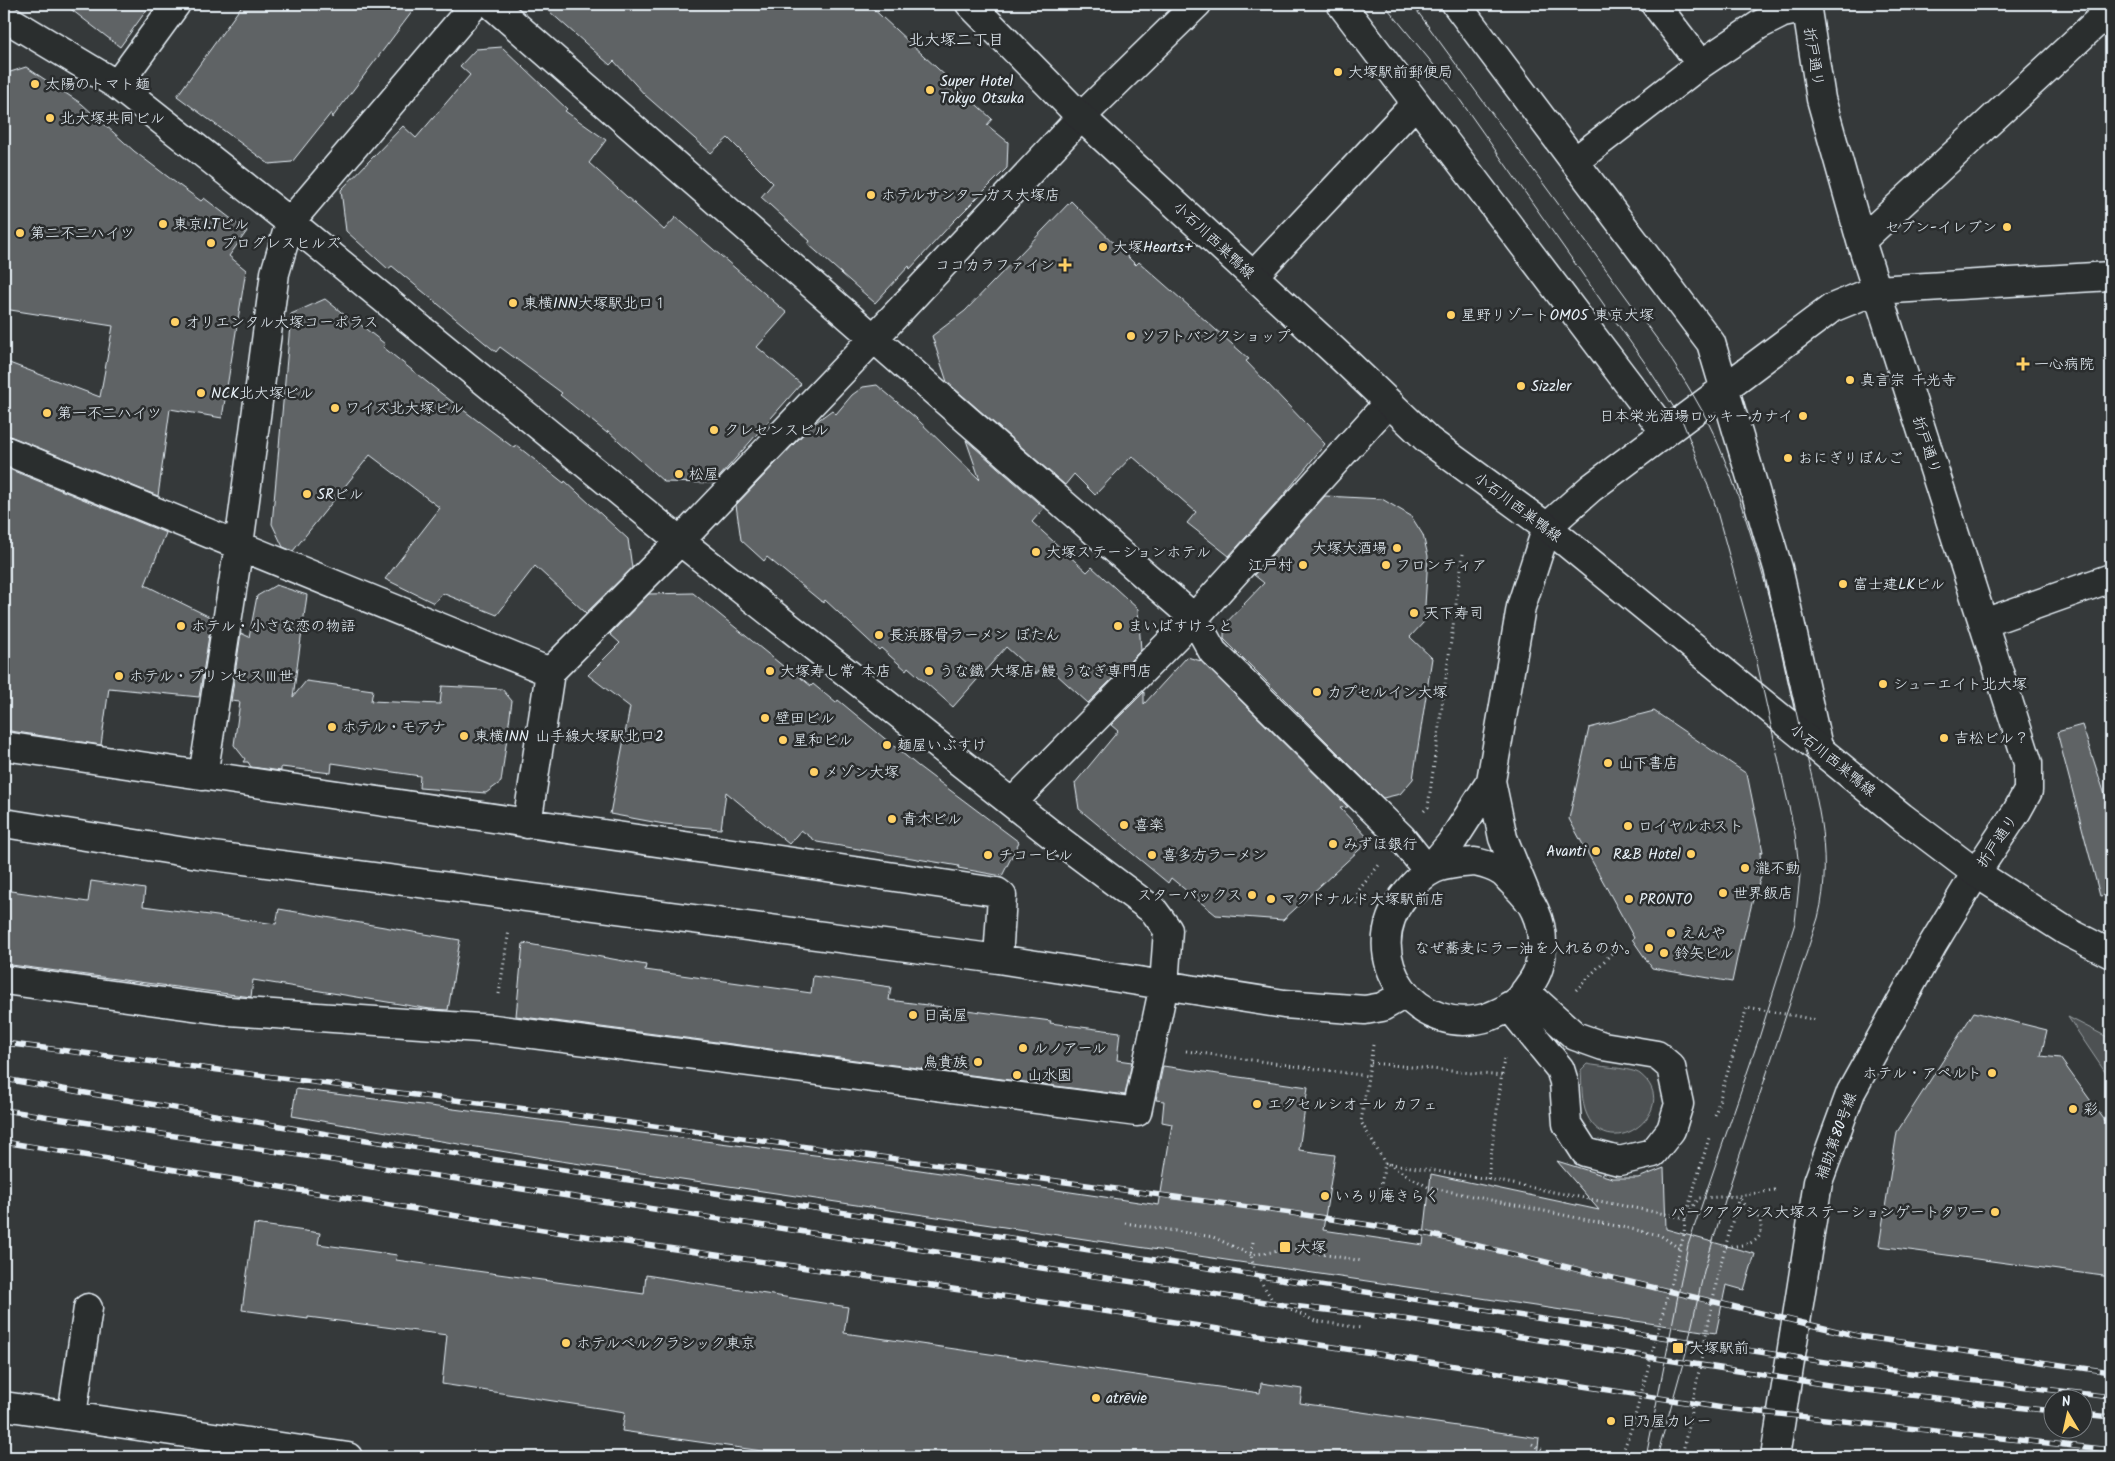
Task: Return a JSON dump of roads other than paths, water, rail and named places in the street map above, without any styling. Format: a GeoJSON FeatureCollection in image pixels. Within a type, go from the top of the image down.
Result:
{"type":"FeatureCollection","features":[{"type":"Feature","properties":{"kind":"street"},"geometry":{"type":"LineString","coordinates":[[117,85],[176,4]]}},
{"type":"Feature","properties":{"kind":"street"},"geometry":{"type":"LineString","coordinates":[[203,776],[239,545],[275,273],[290,222],[476,4]]}},
{"type":"Feature","properties":{"kind":"street"},"geometry":{"type":"LineString","coordinates":[[491,4],[1194,618],[1213,652],[1401,837],[1428,871]]}},
{"type":"Feature","properties":{"kind":"street","name":"小石川西巣鴨線"},"geometry":{"type":"LineString","coordinates":[[970,4],[1080,117],[1428,440],[1547,527],[1902,817],[1976,873],[2066,931],[2111,954]]}},
{"type":"Feature","properties":{"kind":"street"},"geometry":{"type":"LineString","coordinates":[[527,824],[550,672],[680,541],[874,338],[1080,117],[1197,4]]}},
{"type":"Feature","properties":{"kind":"street"},"geometry":{"type":"LineString","coordinates":[[1341,4],[1665,432]]}},
{"type":"Feature","properties":{"kind":"street"},"geometry":{"type":"LineString","coordinates":[[1456,4],[1711,342],[1778,568],[1818,747]]}},
{"type":"Feature","properties":{"kind":"street"},"geometry":{"type":"LineString","coordinates":[[1655,4],[1701,64]]}},
{"type":"Feature","properties":{"kind":"street"},"geometry":{"type":"LineString","coordinates":[[1575,161],[1701,64],[1759,25],[1783,13],[1806,6]]}},
{"type":"Feature","properties":{"kind":"street","name":"折戸通り"},"geometry":{"type":"LineString","coordinates":[[1806,6],[1821,99],[1861,241],[2028,763],[2028,791],[1976,873]]}},
{"type":"Feature","properties":{"kind":"street"},"geometry":{"type":"LineString","coordinates":[[1861,241],[2111,10]]}},
{"type":"Feature","properties":{"kind":"street"},"geometry":{"type":"LineString","coordinates":[[4,17],[117,85],[290,222],[680,541],[1012,803],[1154,911],[1168,930],[1164,985],[1137,1112],[494,1029],[229,1012],[4,980]]}},
{"type":"Feature","properties":{"kind":"street"},"geometry":{"type":"LineString","coordinates":[[1253,276],[1416,103]]}},
{"type":"Feature","properties":{"kind":"street"},"geometry":{"type":"LineString","coordinates":[[1528,899],[1503,838],[1491,781],[1521,607],[1547,527],[1591,488],[1832,308],[1876,290],[2111,276]]}},
{"type":"Feature","properties":{"kind":"street"},"geometry":{"type":"LineString","coordinates":[[1012,803],[1194,618],[1388,403]]}},
{"type":"Feature","properties":{"kind":"street"},"geometry":{"type":"LineString","coordinates":[[4,450],[550,672]]}},
{"type":"Feature","properties":{"kind":"street"},"geometry":{"type":"LineString","coordinates":[[1984,622],[2111,578]]}},
{"type":"Feature","properties":{"kind":"street"},"geometry":{"type":"LineString","coordinates":[[4,746],[997,892],[1002,896],[998,959]]}},
{"type":"Feature","properties":{"kind":"street"},"geometry":{"type":"LineString","coordinates":[[1428,871],[1453,863],[1476,862],[1500,871],[1528,899],[1536,911],[1542,933],[1542,956],[1534,978],[1517,999],[1503,1012],[1479,1020],[1448,1020],[1422,1009],[1405,994],[1392,974],[1387,958],[1387,939],[1391,918],[1398,904],[1451,843],[1491,781]]}},
{"type":"Feature","properties":{"kind":"street"},"geometry":{"type":"LineString","coordinates":[[4,823],[198,854],[998,959],[1284,1004],[1365,1010],[1382,1007],[1405,994]]}},
{"type":"Feature","properties":{"kind":"street","name":"補助第80号線"},"geometry":{"type":"LineString","coordinates":[[1776,1457],[1818,1182],[1851,1092],[1932,944],[1976,873]]}},
{"type":"Feature","properties":{"kind":"street"},"geometry":{"type":"LineString","coordinates":[[1517,999],[1574,1036],[1602,1046],[1657,1055],[1671,1067],[1679,1104],[1671,1130],[1653,1153],[1618,1162],[1585,1152],[1567,1124],[1564,1082],[1560,1070],[1517,999]]}},
{"type":"Feature","properties":{"kind":"street"},"geometry":{"type":"LineString","coordinates":[[72,1415],[88,1308]]}},
{"type":"Feature","properties":{"kind":"street"},"geometry":{"type":"LineString","coordinates":[[4,1406],[348,1457]]}},
{"type":"Feature","properties":{"kind":"tram line"},"geometry":{"type":"LineString","coordinates":[[1384,4],[1446,80],[1645,363],[1682,420],[1714,501],[1750,631],[1795,834],[1800,875],[1795,923],[1759,1038],[1688,1245],[1646,1457]]}},
{"type":"Feature","properties":{"kind":"tram line"},"geometry":{"type":"LineString","coordinates":[[1412,4],[1665,350],[1707,421],[1732,480],[1755,548],[1783,654],[1816,796],[1823,845],[1824,869],[1823,893],[1818,918],[1726,1197],[1704,1271],[1685,1356],[1657,1457]]}},
{"type":"Feature","properties":{"kind":"railway"},"geometry":{"type":"LineString","coordinates":[[4,1043],[558,1113],[1292,1213],[1428,1234],[1858,1336],[2111,1372]]}},
{"type":"Feature","properties":{"kind":"railway"},"geometry":{"type":"LineString","coordinates":[[4,1079],[327,1134],[1852,1366],[2111,1397]]}},
{"type":"Feature","properties":{"kind":"railway"},"geometry":{"type":"LineString","coordinates":[[4,1110],[1284,1305],[1411,1320],[1848,1388],[2042,1410]]}},
{"type":"Feature","properties":{"kind":"railway"},"geometry":{"type":"LineString","coordinates":[[4,1142],[543,1230],[1091,1309],[1723,1408],[2111,1450]]}},
{"type":"Feature","properties":{"kind":"railway"},"geometry":{"type":"LineString","coordinates":[[2092,1415],[2111,1417]]}},
{"type":"Feature","properties":{"kind":"place","name":"大塚駅前郵便局"},"geometry":{"type":"Point","coordinates":[1338,72]}},
{"type":"Feature","properties":{"kind":"place","name":"太陽のトマト麺"},"geometry":{"type":"Point","coordinates":[35,84]}},
{"type":"Feature","properties":{"kind":"place","name":"Super Hotel Tokyo Otsuka"},"geometry":{"type":"Point","coordinates":[930,90]}},
{"type":"Feature","properties":{"kind":"place","name":"北大塚共同ビル"},"geometry":{"type":"Point","coordinates":[50,118]}},
{"type":"Feature","properties":{"kind":"place","name":"ホテルサンターガス大塚店"},"geometry":{"type":"Point","coordinates":[871,195]}},
{"type":"Feature","properties":{"kind":"place","name":"東京I.Tビル"},"geometry":{"type":"Point","coordinates":[163,224]}},
{"type":"Feature","properties":{"kind":"place","name":"セブン-イレブン"},"geometry":{"type":"Point","coordinates":[2007,227]}},
{"type":"Feature","properties":{"kind":"place","name":"第二不二ハイツ"},"geometry":{"type":"Point","coordinates":[20,233]}},
{"type":"Feature","properties":{"kind":"place","name":"プログレスヒルズ"},"geometry":{"type":"Point","coordinates":[211,243]}},
{"type":"Feature","properties":{"kind":"place","name":"大塚Hearts+"},"geometry":{"type":"Point","coordinates":[1103,247]}},
{"type":"Feature","properties":{"kind":"place","name":"ココカラファイン"},"geometry":{"type":"Point","coordinates":[1065,265]}},
{"type":"Feature","properties":{"kind":"place","name":"東横INN大塚駅北口１"},"geometry":{"type":"Point","coordinates":[513,303]}},
{"type":"Feature","properties":{"kind":"place","name":"星野リゾートOMO5 東京大塚"},"geometry":{"type":"Point","coordinates":[1451,315]}},
{"type":"Feature","properties":{"kind":"place","name":"オリエンタル大塚コーポラス"},"geometry":{"type":"Point","coordinates":[175,322]}},
{"type":"Feature","properties":{"kind":"place","name":"ソフトバンクショップ"},"geometry":{"type":"Point","coordinates":[1131,336]}},
{"type":"Feature","properties":{"kind":"place","name":"一心病院"},"geometry":{"type":"Point","coordinates":[2023,364]}},
{"type":"Feature","properties":{"kind":"place","name":"真言宗 千光寺"},"geometry":{"type":"Point","coordinates":[1850,380]}},
{"type":"Feature","properties":{"kind":"place","name":"Sizzler"},"geometry":{"type":"Point","coordinates":[1521,386]}},
{"type":"Feature","properties":{"kind":"place","name":"NCK北大塚ビル"},"geometry":{"type":"Point","coordinates":[201,393]}},
{"type":"Feature","properties":{"kind":"place","name":"ワイズ北大塚ビル"},"geometry":{"type":"Point","coordinates":[335,408]}},
{"type":"Feature","properties":{"kind":"place","name":"第一不二ハイツ"},"geometry":{"type":"Point","coordinates":[47,413]}},
{"type":"Feature","properties":{"kind":"place","name":"日本栄光酒場ロッキーカナイ"},"geometry":{"type":"Point","coordinates":[1803,416]}},
{"type":"Feature","properties":{"kind":"place","name":"クレセンスビル"},"geometry":{"type":"Point","coordinates":[714,430]}},
{"type":"Feature","properties":{"kind":"place","name":"おにぎりぼんご"},"geometry":{"type":"Point","coordinates":[1788,458]}},
{"type":"Feature","properties":{"kind":"place","name":"松屋"},"geometry":{"type":"Point","coordinates":[679,474]}},
{"type":"Feature","properties":{"kind":"place","name":"SRビル"},"geometry":{"type":"Point","coordinates":[307,494]}},
{"type":"Feature","properties":{"kind":"place","name":"大塚大酒場"},"geometry":{"type":"Point","coordinates":[1397,548]}},
{"type":"Feature","properties":{"kind":"place","name":"大塚ステーションホテル"},"geometry":{"type":"Point","coordinates":[1036,552]}},
{"type":"Feature","properties":{"kind":"place","name":"江戸村"},"geometry":{"type":"Point","coordinates":[1303,565]}},
{"type":"Feature","properties":{"kind":"place","name":"フロンティア"},"geometry":{"type":"Point","coordinates":[1386,565]}},
{"type":"Feature","properties":{"kind":"place","name":"富士建LKビル"},"geometry":{"type":"Point","coordinates":[1843,584]}},
{"type":"Feature","properties":{"kind":"place","name":"天下寿司"},"geometry":{"type":"Point","coordinates":[1414,613]}},
{"type":"Feature","properties":{"kind":"place","name":"ホテル・小さな恋の物語"},"geometry":{"type":"Point","coordinates":[181,626]}},
{"type":"Feature","properties":{"kind":"place","name":"まいばすけっと"},"geometry":{"type":"Point","coordinates":[1118,626]}},
{"type":"Feature","properties":{"kind":"place","name":"長浜豚骨ラーメン ぼたん"},"geometry":{"type":"Point","coordinates":[879,635]}},
{"type":"Feature","properties":{"kind":"place","name":"大塚寿し常 本店"},"geometry":{"type":"Point","coordinates":[770,671]}},
{"type":"Feature","properties":{"kind":"place","name":"うな鐵 大塚店 鰻 うなぎ専門店"},"geometry":{"type":"Point","coordinates":[929,671]}},
{"type":"Feature","properties":{"kind":"place","name":"ホテル・プリンセスⅢ世"},"geometry":{"type":"Point","coordinates":[119,676]}},
{"type":"Feature","properties":{"kind":"place","name":"シューエイト北大塚"},"geometry":{"type":"Point","coordinates":[1883,684]}},
{"type":"Feature","properties":{"kind":"place","name":"カプセルイン大塚"},"geometry":{"type":"Point","coordinates":[1317,692]}},
{"type":"Feature","properties":{"kind":"place","name":"壁田ビル"},"geometry":{"type":"Point","coordinates":[765,718]}},
{"type":"Feature","properties":{"kind":"place","name":"ホテル・モアナ"},"geometry":{"type":"Point","coordinates":[332,727]}},
{"type":"Feature","properties":{"kind":"place","name":"東横INN 山手線大塚駅北口2"},"geometry":{"type":"Point","coordinates":[464,736]}},
{"type":"Feature","properties":{"kind":"place","name":"吉松ビル？"},"geometry":{"type":"Point","coordinates":[1944,738]}},
{"type":"Feature","properties":{"kind":"place","name":"星和ビル"},"geometry":{"type":"Point","coordinates":[783,740]}},
{"type":"Feature","properties":{"kind":"place","name":"麺屋いぶすけ"},"geometry":{"type":"Point","coordinates":[887,745]}},
{"type":"Feature","properties":{"kind":"place","name":"山下書店"},"geometry":{"type":"Point","coordinates":[1608,763]}},
{"type":"Feature","properties":{"kind":"place","name":"メゾン大塚"},"geometry":{"type":"Point","coordinates":[814,772]}},
{"type":"Feature","properties":{"kind":"place","name":"青木ビル"},"geometry":{"type":"Point","coordinates":[892,819]}},
{"type":"Feature","properties":{"kind":"place","name":"喜楽"},"geometry":{"type":"Point","coordinates":[1124,825]}},
{"type":"Feature","properties":{"kind":"place","name":"ロイヤルホスト"},"geometry":{"type":"Point","coordinates":[1628,826]}},
{"type":"Feature","properties":{"kind":"place","name":"みずほ銀行"},"geometry":{"type":"Point","coordinates":[1333,844]}},
{"type":"Feature","properties":{"kind":"place","name":"Avanti"},"geometry":{"type":"Point","coordinates":[1596,851]}},
{"type":"Feature","properties":{"kind":"place","name":"R&B Hotel"},"geometry":{"type":"Point","coordinates":[1691,854]}},
{"type":"Feature","properties":{"kind":"place","name":"チコービル"},"geometry":{"type":"Point","coordinates":[988,855]}},
{"type":"Feature","properties":{"kind":"place","name":"喜多方ラーメン"},"geometry":{"type":"Point","coordinates":[1152,855]}},
{"type":"Feature","properties":{"kind":"place","name":"瀧不動"},"geometry":{"type":"Point","coordinates":[1745,868]}},
{"type":"Feature","properties":{"kind":"place","name":"世界飯店"},"geometry":{"type":"Point","coordinates":[1723,893]}},
{"type":"Feature","properties":{"kind":"place","name":"スターバックス"},"geometry":{"type":"Point","coordinates":[1252,895]}},
{"type":"Feature","properties":{"kind":"place","name":"マクドナルド大塚駅前店"},"geometry":{"type":"Point","coordinates":[1271,899]}},
{"type":"Feature","properties":{"kind":"place","name":"PRONTO"},"geometry":{"type":"Point","coordinates":[1629,899]}},
{"type":"Feature","properties":{"kind":"place","name":"えんや"},"geometry":{"type":"Point","coordinates":[1671,933]}},
{"type":"Feature","properties":{"kind":"place","name":"なぜ蕎麦にラー油を入れるのか。"},"geometry":{"type":"Point","coordinates":[1649,948]}},
{"type":"Feature","properties":{"kind":"place","name":"鈴矢ビル"},"geometry":{"type":"Point","coordinates":[1664,953]}},
{"type":"Feature","properties":{"kind":"place","name":"日高屋"},"geometry":{"type":"Point","coordinates":[913,1015]}},
{"type":"Feature","properties":{"kind":"place","name":"ルノアール"},"geometry":{"type":"Point","coordinates":[1023,1048]}},
{"type":"Feature","properties":{"kind":"place","name":"鳥貴族"},"geometry":{"type":"Point","coordinates":[978,1062]}},
{"type":"Feature","properties":{"kind":"place","name":"ホテル・アペルト"},"geometry":{"type":"Point","coordinates":[1992,1073]}},
{"type":"Feature","properties":{"kind":"place","name":"山水園"},"geometry":{"type":"Point","coordinates":[1017,1075]}},
{"type":"Feature","properties":{"kind":"place","name":"エクセルシオール カフェ"},"geometry":{"type":"Point","coordinates":[1257,1104]}},
{"type":"Feature","properties":{"kind":"place","name":"彩"},"geometry":{"type":"Point","coordinates":[2073,1109]}},
{"type":"Feature","properties":{"kind":"place","name":"いろり庵きらく"},"geometry":{"type":"Point","coordinates":[1325,1196]}},
{"type":"Feature","properties":{"kind":"place","name":"パークアクシス大塚ステーションゲートタワー"},"geometry":{"type":"Point","coordinates":[1995,1212]}},
{"type":"Feature","properties":{"kind":"place","name":"大塚"},"geometry":{"type":"Point","coordinates":[1285,1247]}},
{"type":"Feature","properties":{"kind":"place","name":"ホテルベルクラシック東京"},"geometry":{"type":"Point","coordinates":[566,1343]}},
{"type":"Feature","properties":{"kind":"place","name":"大塚駅前"},"geometry":{"type":"Point","coordinates":[1678,1348]}},
{"type":"Feature","properties":{"kind":"place","name":"atrēvie"},"geometry":{"type":"Point","coordinates":[1096,1398]}},
{"type":"Feature","properties":{"kind":"place","name":"日乃屋カレー"},"geometry":{"type":"Point","coordinates":[1611,1421]}},
{"type":"Feature","properties":{"kind":"district","name":"北大塚二丁目"},"geometry":{"type":"Point","coordinates":[956,39]}}]}
